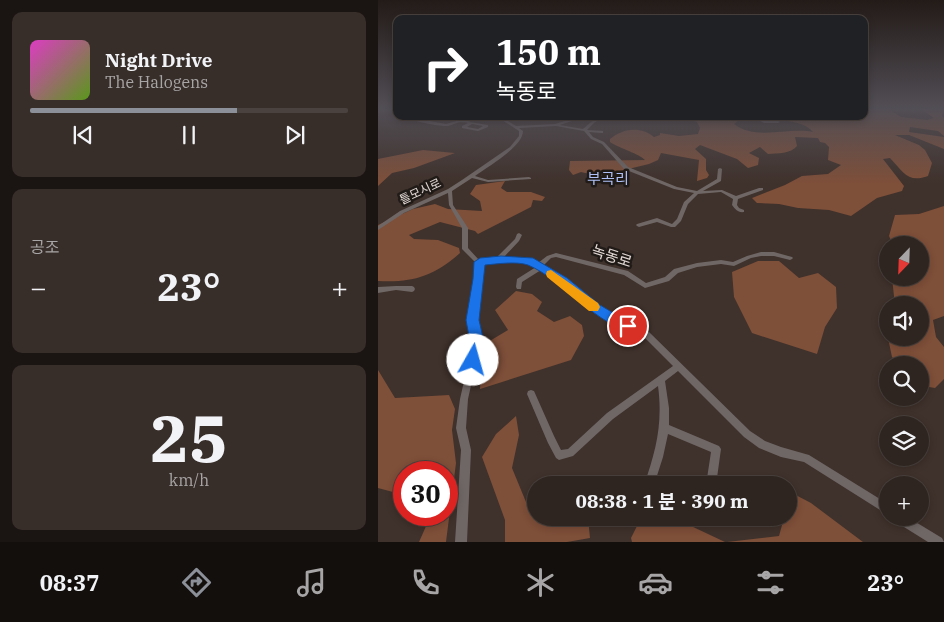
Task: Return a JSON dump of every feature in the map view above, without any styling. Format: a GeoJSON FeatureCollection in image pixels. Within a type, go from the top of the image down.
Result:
{"type":"FeatureCollection","features":[{"type":"Feature","properties":{"kind":"street","name":"틀모시로"},"geometry":{"type":"LineString","coordinates":[[378,228],[402,212],[450,190],[516,144],[522,133]]}},
{"type":"Feature","properties":{"kind":"street"},"geometry":{"type":"LineString","coordinates":[[588,133],[592,138],[603,143],[626,168],[676,188],[698,193],[722,191],[736,198],[761,190]]}},
{"type":"Feature","properties":{"kind":"street"},"geometry":{"type":"LineString","coordinates":[[639,225],[657,220],[673,226],[678,223],[685,204],[719,180],[720,169]]}},
{"type":"Feature","properties":{"kind":"street"},"geometry":{"type":"LineString","coordinates":[[471,176],[488,181],[528,178]]}},
{"type":"Feature","properties":{"kind":"street"},"geometry":{"type":"LineString","coordinates":[[450,190],[452,205],[465,228],[465,248],[480,262],[501,260],[529,261],[540,267],[611,318],[646,334],[747,434],[762,445],[806,458],[879,504]]}},
{"type":"Feature","properties":{"kind":"street"},"geometry":{"type":"LineString","coordinates":[[736,198],[734,205],[742,211]]}},
{"type":"Feature","properties":{"kind":"street"},"geometry":{"type":"LineString","coordinates":[[501,260],[500,257],[517,240],[519,235]]}},
{"type":"Feature","properties":{"kind":"street","name":"녹동로"},"geometry":{"type":"LineString","coordinates":[[519,287],[519,281],[540,267],[549,257],[556,255],[626,273],[645,286],[667,279],[676,271],[721,262],[734,264],[744,257],[759,253],[772,253],[790,258]]}},
{"type":"Feature","properties":{"kind":"street"},"geometry":{"type":"LineString","coordinates":[[461,542],[466,450],[461,428],[464,399],[477,342],[472,320],[480,262]]}},
{"type":"Feature","properties":{"kind":"street"},"geometry":{"type":"LineString","coordinates":[[378,290],[412,289]]}},
{"type":"Feature","properties":{"kind":"street"},"geometry":{"type":"LineString","coordinates":[[531,394],[550,440],[559,454],[570,453],[610,416],[679,366]]}},
{"type":"Feature","properties":{"kind":"street"},"geometry":{"type":"LineString","coordinates":[[652,476],[662,450],[665,428],[665,398],[661,378]]}},
{"type":"Feature","properties":{"kind":"street"},"geometry":{"type":"LineString","coordinates":[[665,428],[716,449],[713,476]]}},
{"type":"Feature","properties":{"kind":"street"},"geometry":{"type":"LineString","coordinates":[[913,526],[938,542]]}},
{"type":"Feature","properties":{"kind":"shaded area"},"geometry":{"type":"Polygon","coordinates":[[[620,133],[649,133],[654,137],[660,133],[679,136],[698,134],[918,133],[944,137],[944,149],[909,135],[895,135],[919,145],[925,150],[932,163],[928,176],[921,178],[911,177],[903,172],[890,158],[883,159],[904,186],[902,191],[877,198],[851,216],[829,210],[757,203],[752,198],[802,176],[828,174],[841,165],[828,160],[829,147],[825,143],[820,142],[818,138],[795,137],[797,146],[784,153],[768,154],[760,147],[749,153],[759,158],[758,165],[748,168],[737,159],[700,145],[695,149],[706,159],[706,170],[709,175],[707,178],[697,181],[699,160],[661,153],[658,160],[649,164],[599,176],[581,172],[573,175],[569,170],[570,161],[645,160],[610,142],[610,139],[620,133]]]}},
{"type":"Feature","properties":{"kind":"shaded area"},"geometry":{"type":"Polygon","coordinates":[[[423,150],[455,153],[414,168],[392,173],[378,186],[378,159],[423,150]]]}},
{"type":"Feature","properties":{"kind":"shaded area"},"geometry":{"type":"Polygon","coordinates":[[[505,181],[501,188],[507,192],[531,192],[545,197],[542,201],[533,200],[531,207],[478,234],[475,231],[440,222],[409,235],[414,239],[438,240],[459,248],[460,253],[451,261],[422,276],[402,281],[378,281],[378,225],[413,209],[435,204],[448,209],[482,211],[480,201],[470,194],[476,185],[505,181]]]}},
{"type":"Feature","properties":{"kind":"shaded area"},"geometry":{"type":"Polygon","coordinates":[[[944,206],[944,316],[933,320],[936,337],[944,347],[944,379],[935,388],[929,387],[929,356],[892,356],[890,346],[929,346],[929,296],[894,296],[893,286],[929,286],[929,236],[889,236],[895,215],[919,214],[944,206]]]}},
{"type":"Feature","properties":{"kind":"shaded area"},"geometry":{"type":"Polygon","coordinates":[[[758,261],[779,261],[799,278],[818,273],[836,287],[837,308],[825,327],[817,354],[752,333],[734,297],[732,272],[758,261]]]}},
{"type":"Feature","properties":{"kind":"shaded area"},"geometry":{"type":"Polygon","coordinates":[[[516,291],[532,294],[542,302],[537,311],[554,322],[570,316],[582,325],[584,336],[571,360],[480,389],[483,345],[508,330],[495,310],[516,291]]]}},
{"type":"Feature","properties":{"kind":"shaded area"},"geometry":{"type":"Polygon","coordinates":[[[378,370],[395,398],[449,395],[455,409],[452,430],[456,461],[393,461],[393,492],[378,488],[378,370]]]}},
{"type":"Feature","properties":{"kind":"shaded area"},"geometry":{"type":"Polygon","coordinates":[[[516,416],[519,435],[512,468],[527,503],[527,526],[589,526],[590,538],[567,542],[505,542],[505,520],[482,457],[496,434],[516,416]]]}},
{"type":"Feature","properties":{"kind":"shaded area"},"geometry":{"type":"Polygon","coordinates":[[[797,496],[811,503],[863,542],[727,542],[779,536],[782,526],[797,526],[797,496]]]}},
{"type":"Feature","properties":{"kind":"shaded area"},"geometry":{"type":"Polygon","coordinates":[[[426,526],[448,526],[446,542],[419,542],[426,526]]]}},
{"type":"Feature","properties":{"kind":"shaded area"},"geometry":{"type":"Polygon","coordinates":[[[637,526],[691,526],[725,542],[632,542],[631,538],[637,526]]]}},
{"type":"Feature","properties":{"kind":"slow traffic"},"geometry":{"type":"LineString","coordinates":[[551,274],[594,307]]}},
{"type":"Feature","properties":{"kind":"district","name":"부곡리"},"geometry":{"type":"Point","coordinates":[608,178]}},
{"type":"Feature","properties":{"kind":"route"},"geometry":{"type":"LineString","coordinates":[[473,360],[477,342],[472,320],[480,262],[501,260],[529,261],[562,281],[595,308],[628,326]]}}]}
